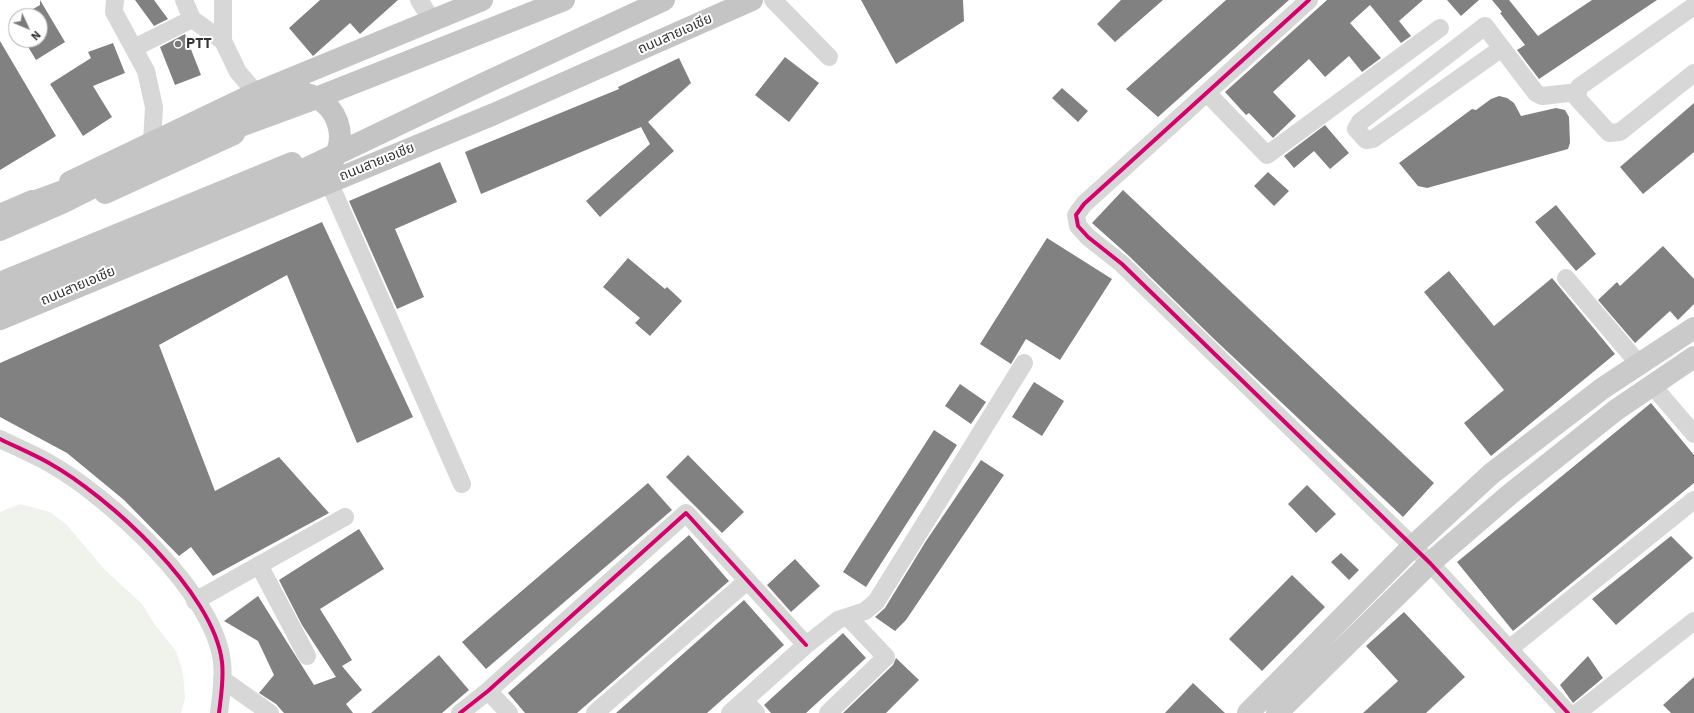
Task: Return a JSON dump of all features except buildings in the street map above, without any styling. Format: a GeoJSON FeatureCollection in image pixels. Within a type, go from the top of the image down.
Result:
{"type":"FeatureCollection","features":[{"type":"Feature","properties":{"kind":"highway"},"geometry":{"type":"LineString","coordinates":[[5,213],[256,93],[482,0]]}},
{"type":"Feature","properties":{"kind":"highway"},"geometry":{"type":"LineString","coordinates":[[5,213],[306,102],[564,0]]}},
{"type":"Feature","properties":{"kind":"highway","name":"ถนนสายเอเชีย"},"geometry":{"type":"LineString","coordinates":[[0,315],[485,83],[664,0]]}},
{"type":"Feature","properties":{"kind":"highway","name":"ถนนสายเอเชีย"},"geometry":{"type":"LineString","coordinates":[[0,319],[494,114],[752,0]]}},
{"type":"Feature","properties":{"kind":"highway"},"geometry":{"type":"LineString","coordinates":[[0,283],[485,83]]}},
{"type":"Feature","properties":{"kind":"highway"},"geometry":{"type":"LineString","coordinates":[[0,230],[62,203],[282,93],[300,92],[318,98],[332,110],[339,127],[339,144],[335,157],[328,168],[313,178],[88,265],[0,303]]}},
{"type":"Feature","properties":{"kind":"highway"},"geometry":{"type":"LineString","coordinates":[[0,240],[306,102]]}},
{"type":"Feature","properties":{"kind":"main road"},"geometry":{"type":"LineString","coordinates":[[1248,713],[1413,546],[1491,474],[1603,388],[1694,328]]}},
{"type":"Feature","properties":{"kind":"main road"},"geometry":{"type":"LineString","coordinates":[[1277,713],[1430,563],[1509,495],[1616,410],[1694,357]]}},
{"type":"Feature","properties":{"kind":"street"},"geometry":{"type":"LineString","coordinates":[[184,0],[192,19],[224,41]]}},
{"type":"Feature","properties":{"kind":"street"},"geometry":{"type":"LineString","coordinates":[[223,0],[224,41],[238,72],[256,93]]}},
{"type":"Feature","properties":{"kind":"street"},"geometry":{"type":"LineString","coordinates":[[419,0],[432,20]]}},
{"type":"Feature","properties":{"kind":"street"},"geometry":{"type":"LineString","coordinates":[[773,0],[830,57]]}},
{"type":"Feature","properties":{"kind":"street"},"geometry":{"type":"LineString","coordinates":[[1310,0],[1084,204],[1076,215],[1078,226],[1122,264],[1413,546],[1568,713]]}},
{"type":"Feature","properties":{"kind":"street"},"geometry":{"type":"LineString","coordinates":[[112,4],[146,72],[154,107],[152,142]]}},
{"type":"Feature","properties":{"kind":"street"},"geometry":{"type":"LineString","coordinates":[[1694,6],[1579,87],[1577,98],[1609,133],[1620,132],[1694,73]]}},
{"type":"Feature","properties":{"kind":"street"},"geometry":{"type":"LineString","coordinates":[[134,48],[192,19]]}},
{"type":"Feature","properties":{"kind":"street"},"geometry":{"type":"LineString","coordinates":[[1502,48],[1373,139],[1366,140],[1356,129],[1360,122],[1485,26],[1502,48],[1536,93],[1542,96],[1547,96],[1578,92]]}},
{"type":"Feature","properties":{"kind":"street"},"geometry":{"type":"LineString","coordinates":[[1207,93],[1267,155],[1440,28]]}},
{"type":"Feature","properties":{"kind":"street"},"geometry":{"type":"LineString","coordinates":[[329,182],[462,484]]}},
{"type":"Feature","properties":{"kind":"street"},"geometry":{"type":"LineString","coordinates":[[1566,278],[1639,364]]}},
{"type":"Feature","properties":{"kind":"street"},"geometry":{"type":"LineString","coordinates":[[730,713],[806,645],[838,620],[865,611],[876,602],[1024,362]]}},
{"type":"Feature","properties":{"kind":"street"},"geometry":{"type":"LineString","coordinates":[[1652,385],[1694,434]]}},
{"type":"Feature","properties":{"kind":"street"},"geometry":{"type":"LineString","coordinates":[[0,439],[50,463],[92,492],[131,524],[165,560],[196,601],[208,620],[216,639],[222,661],[222,691],[219,713]]}},
{"type":"Feature","properties":{"kind":"street"},"geometry":{"type":"LineString","coordinates":[[1509,649],[1694,500]]}},
{"type":"Feature","properties":{"kind":"street"},"geometry":{"type":"LineString","coordinates":[[460,713],[488,691],[686,512],[806,645]]}},
{"type":"Feature","properties":{"kind":"street"},"geometry":{"type":"LineString","coordinates":[[196,601],[345,517]]}},
{"type":"Feature","properties":{"kind":"street"},"geometry":{"type":"LineString","coordinates":[[259,565],[307,656]]}},
{"type":"Feature","properties":{"kind":"street"},"geometry":{"type":"LineString","coordinates":[[595,713],[747,581]]}},
{"type":"Feature","properties":{"kind":"street"},"geometry":{"type":"LineString","coordinates":[[828,713],[886,658],[848,617]]}},
{"type":"Feature","properties":{"kind":"street"},"geometry":{"type":"LineString","coordinates":[[1577,713],[1694,620]]}},
{"type":"Feature","properties":{"kind":"street"},"geometry":{"type":"LineString","coordinates":[[222,680],[270,713]]}},
{"type":"Feature","properties":{"kind":"street"},"geometry":{"type":"LineString","coordinates":[[488,691],[509,713]]}},
{"type":"Feature","properties":{"kind":"street"},"geometry":{"type":"LineString","coordinates":[[744,700],[756,713]]}},
{"type":"Feature","properties":{"kind":"shaded area"},"geometry":{"type":"Polygon","coordinates":[[[20,504],[50,512],[66,524],[104,569],[142,604],[155,625],[176,651],[183,673],[185,698],[181,713],[0,713],[0,512],[20,504]]]}},
{"type":"Feature","properties":{"kind":"cycle path"},"geometry":{"type":"LineString","coordinates":[[1309,0],[1084,204],[1076,215],[1078,226],[1088,237],[1122,264],[1430,563],[1568,713]]}},
{"type":"Feature","properties":{"kind":"cycle path"},"geometry":{"type":"LineString","coordinates":[[0,439],[49,463],[73,478],[100,498],[128,522],[155,549],[179,577],[200,606],[215,635],[223,668],[219,713]]}},
{"type":"Feature","properties":{"kind":"cycle path"},"geometry":{"type":"LineString","coordinates":[[460,713],[488,691],[686,513],[806,645]]}},
{"type":"Feature","properties":{"kind":"place","name":"PTT"},"geometry":{"type":"Point","coordinates":[178,44]}}]}
